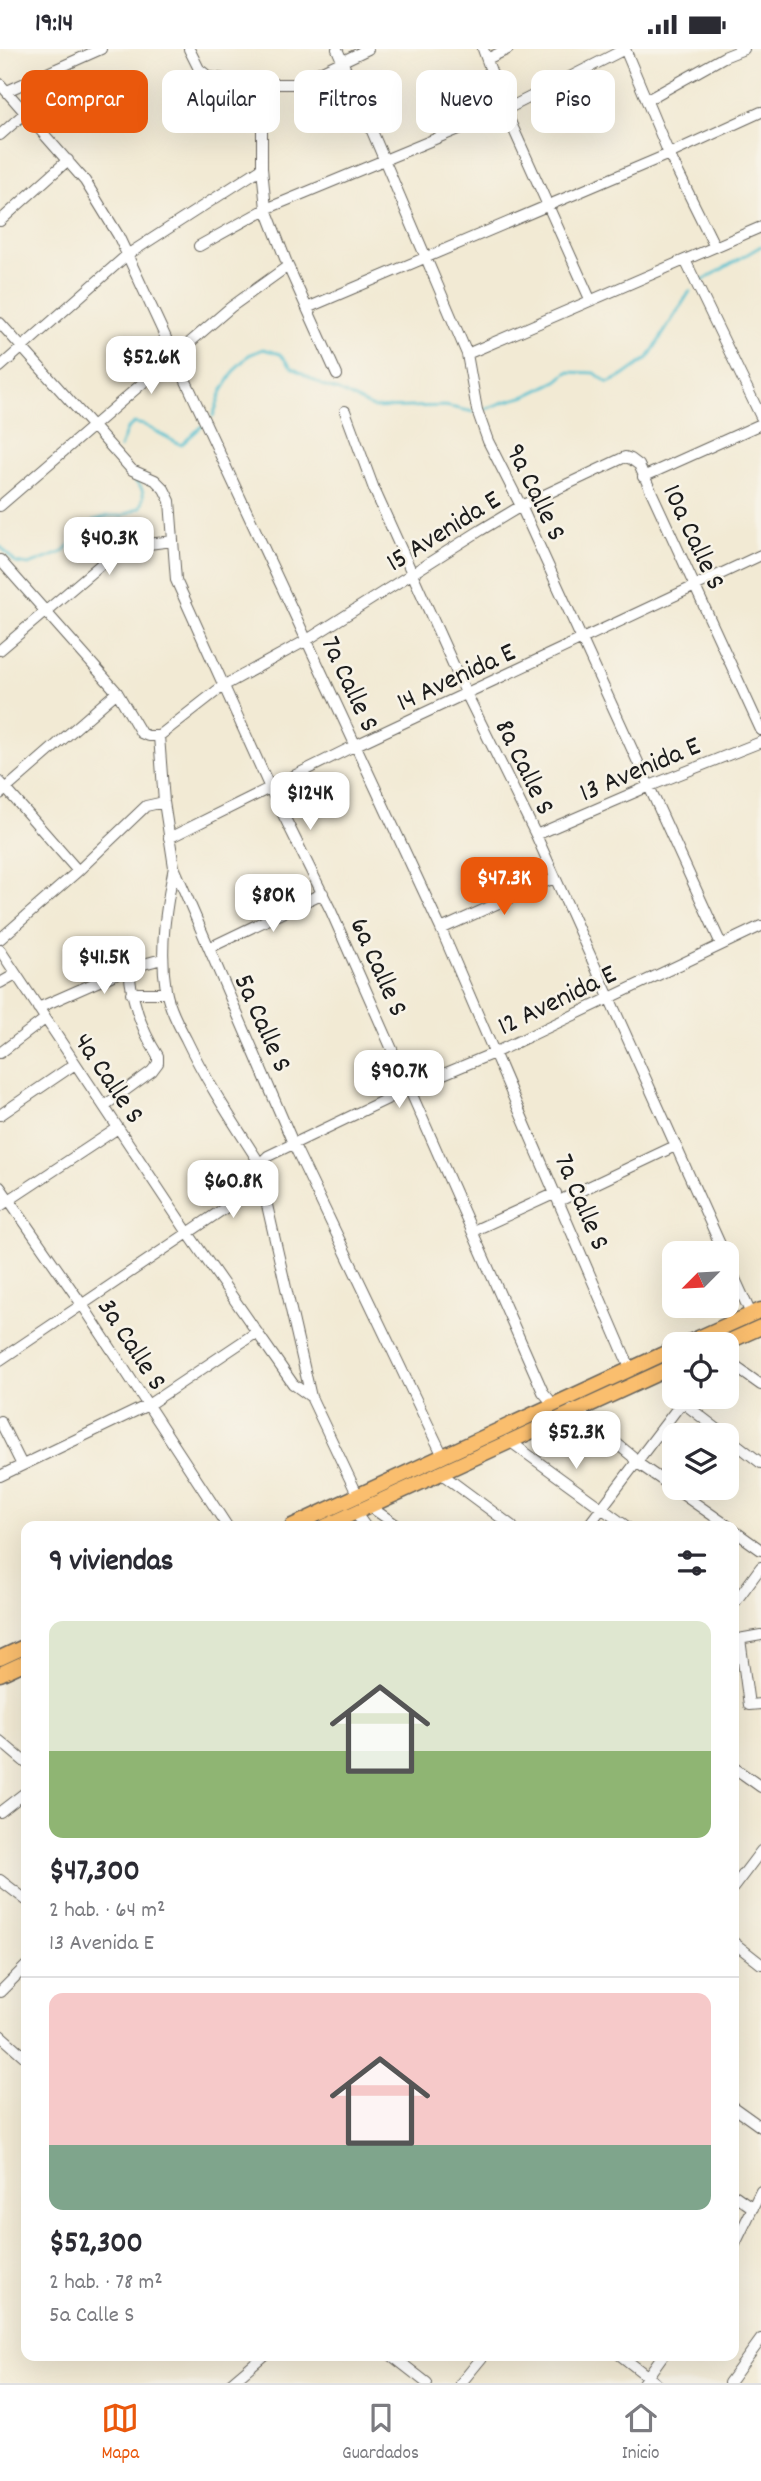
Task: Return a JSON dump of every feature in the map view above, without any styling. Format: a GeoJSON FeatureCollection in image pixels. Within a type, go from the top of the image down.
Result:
{"type":"FeatureCollection","features":[{"type":"Feature","properties":{"kind":"highway"},"geometry":{"type":"LineString","coordinates":[[712,1332],[756,1312]]}},
{"type":"Feature","properties":{"kind":"highway"},"geometry":{"type":"LineString","coordinates":[[739,1337],[761,1327]]}},
{"type":"Feature","properties":{"kind":"highway"},"geometry":{"type":"LineString","coordinates":[[334,1521],[443,1456],[662,1354]]}},
{"type":"Feature","properties":{"kind":"highway"},"geometry":{"type":"LineString","coordinates":[[308,1521],[361,1505],[439,1472],[662,1371]]}},
{"type":"Feature","properties":{"kind":"highway"},"geometry":{"type":"LineString","coordinates":[[0,1658],[21,1648]]}},
{"type":"Feature","properties":{"kind":"highway"},"geometry":{"type":"LineString","coordinates":[[0,1674],[21,1664]]}},
{"type":"Feature","properties":{"kind":"street"},"geometry":{"type":"LineString","coordinates":[[4,87],[101,49]]}},
{"type":"Feature","properties":{"kind":"street"},"geometry":{"type":"LineString","coordinates":[[190,49],[200,70]]}},
{"type":"Feature","properties":{"kind":"street","name":"9a Calle S"},"geometry":{"type":"LineString","coordinates":[[337,49],[467,353],[477,409],[488,441],[521,506],[720,944]]}},
{"type":"Feature","properties":{"kind":"street"},"geometry":{"type":"LineString","coordinates":[[280,84],[295,84],[368,49]]}},
{"type":"Feature","properties":{"kind":"street"},"geometry":{"type":"LineString","coordinates":[[485,54],[508,49]]}},
{"type":"Feature","properties":{"kind":"street"},"geometry":{"type":"LineString","coordinates":[[517,104],[625,49],[669,154],[715,247]]}},
{"type":"Feature","properties":{"kind":"street"},"geometry":{"type":"LineString","coordinates":[[647,100],[724,57],[744,49]]}},
{"type":"Feature","properties":{"kind":"street","name":"7a Calle S"},"geometry":{"type":"LineString","coordinates":[[4,87],[21,109]]}},
{"type":"Feature","properties":{"kind":"street"},"geometry":{"type":"LineString","coordinates":[[307,308],[761,112]]}},
{"type":"Feature","properties":{"kind":"street"},"geometry":{"type":"LineString","coordinates":[[0,135],[21,116]]}},
{"type":"Feature","properties":{"kind":"street","name":"7a Calle S"},"geometry":{"type":"LineString","coordinates":[[43,133],[85,181],[118,235],[441,929],[630,1369]]}},
{"type":"Feature","properties":{"kind":"street"},"geometry":{"type":"LineString","coordinates":[[262,133],[266,209],[288,266],[337,375]]}},
{"type":"Feature","properties":{"kind":"street"},"geometry":{"type":"LineString","coordinates":[[199,246],[266,209],[450,133]]}},
{"type":"Feature","properties":{"kind":"street"},"geometry":{"type":"LineString","coordinates":[[516,133],[590,299]]}},
{"type":"Feature","properties":{"kind":"street"},"geometry":{"type":"LineString","coordinates":[[0,221],[68,160]]}},
{"type":"Feature","properties":{"kind":"street"},"geometry":{"type":"LineString","coordinates":[[0,367],[127,255],[262,168]]}},
{"type":"Feature","properties":{"kind":"street"},"geometry":{"type":"LineString","coordinates":[[467,353],[761,227]]}},
{"type":"Feature","properties":{"kind":"street"},"geometry":{"type":"LineString","coordinates":[[685,260],[757,398],[761,417]]}},
{"type":"Feature","properties":{"kind":"street"},"geometry":{"type":"LineString","coordinates":[[0,506],[93,428],[173,355],[231,307],[288,266]]}},
{"type":"Feature","properties":{"kind":"street","name":"6a Calle S"},"geometry":{"type":"LineString","coordinates":[[0,323],[132,470],[155,480],[164,489],[170,501],[176,580],[270,787],[323,893],[543,1392],[584,1417],[636,1462],[721,1521]]}},
{"type":"Feature","properties":{"kind":"street","name":"8a Calle S"},"geometry":{"type":"LineString","coordinates":[[345,411],[374,489],[467,695],[536,835],[719,1241]]}},
{"type":"Feature","properties":{"kind":"street"},"geometry":{"type":"LineString","coordinates":[[643,477],[761,424]]}},
{"type":"Feature","properties":{"kind":"street","name":"15 Avenida E"},"geometry":{"type":"LineString","coordinates":[[159,736],[223,686],[307,640],[521,506],[625,457],[639,465],[643,477]]}},
{"type":"Feature","properties":{"kind":"street","name":"10a Calle S"},"geometry":{"type":"LineString","coordinates":[[643,477],[761,730]]}},
{"type":"Feature","properties":{"kind":"street"},"geometry":{"type":"LineString","coordinates":[[0,650],[112,555],[132,546],[173,541]]}},
{"type":"Feature","properties":{"kind":"street","name":"14 Avenida E"},"geometry":{"type":"LineString","coordinates":[[169,838],[356,745],[761,555]]}},
{"type":"Feature","properties":{"kind":"street"},"geometry":{"type":"LineString","coordinates":[[0,560],[117,692],[141,733],[159,736]]}},
{"type":"Feature","properties":{"kind":"street"},"geometry":{"type":"LineString","coordinates":[[78,871],[2,788],[117,692]]}},
{"type":"Feature","properties":{"kind":"street","name":"5a Calle S"},"geometry":{"type":"LineString","coordinates":[[159,736],[164,802],[174,867],[293,1143],[443,1456]]}},
{"type":"Feature","properties":{"kind":"street","name":"13 Avenida E"},"geometry":{"type":"LineString","coordinates":[[536,835],[761,742]]}},
{"type":"Feature","properties":{"kind":"street"},"geometry":{"type":"LineString","coordinates":[[0,939],[78,871],[146,806],[164,802]]}},
{"type":"Feature","properties":{"kind":"street"},"geometry":{"type":"LineString","coordinates":[[174,867],[164,918],[162,959],[166,993],[200,1069],[260,1164]]}},
{"type":"Feature","properties":{"kind":"street"},"geometry":{"type":"LineString","coordinates":[[441,929],[555,878]]}},
{"type":"Feature","properties":{"kind":"street"},"geometry":{"type":"LineString","coordinates":[[209,948],[323,893]]}},
{"type":"Feature","properties":{"kind":"street","name":"12 Avenida E"},"geometry":{"type":"LineString","coordinates":[[260,1164],[268,1156],[293,1143],[410,1088],[494,1053],[761,926]]}},
{"type":"Feature","properties":{"kind":"street","name":"4a Calle S"},"geometry":{"type":"LineString","coordinates":[[0,950],[188,1233],[293,1384],[311,1397]]}},
{"type":"Feature","properties":{"kind":"street"},"geometry":{"type":"LineString","coordinates":[[38,1008],[129,968],[162,959]]}},
{"type":"Feature","properties":{"kind":"street"},"geometry":{"type":"LineString","coordinates":[[104,1106],[152,1071],[158,1063],[158,1056],[131,993],[129,968]]}},
{"type":"Feature","properties":{"kind":"street"},"geometry":{"type":"LineString","coordinates":[[0,983],[16,974]]}},
{"type":"Feature","properties":{"kind":"street"},"geometry":{"type":"LineString","coordinates":[[131,993],[166,993]]}},
{"type":"Feature","properties":{"kind":"street"},"geometry":{"type":"LineString","coordinates":[[0,1053],[45,1019]]}},
{"type":"Feature","properties":{"kind":"street"},"geometry":{"type":"LineString","coordinates":[[0,1115],[75,1064]]}},
{"type":"Feature","properties":{"kind":"street"},"geometry":{"type":"LineString","coordinates":[[5,1203],[118,1128]]}},
{"type":"Feature","properties":{"kind":"street"},"geometry":{"type":"LineString","coordinates":[[473,1231],[675,1146]]}},
{"type":"Feature","properties":{"kind":"street","name":"4a Calle S"},"geometry":{"type":"LineString","coordinates":[[260,1164],[261,1183],[311,1397],[361,1505],[364,1521]]}},
{"type":"Feature","properties":{"kind":"street"},"geometry":{"type":"LineString","coordinates":[[0,1360],[261,1183]]}},
{"type":"Feature","properties":{"kind":"street","name":"3a Calle S"},"geometry":{"type":"LineString","coordinates":[[0,1187],[5,1203],[83,1305],[224,1521]]}},
{"type":"Feature","properties":{"kind":"street"},"geometry":{"type":"LineString","coordinates":[[739,1282],[756,1312]]}},
{"type":"Feature","properties":{"kind":"street"},"geometry":{"type":"LineString","coordinates":[[0,1476],[148,1405],[257,1332]]}},
{"type":"Feature","properties":{"kind":"street"},"geometry":{"type":"LineString","coordinates":[[739,1369],[761,1385]]}},
{"type":"Feature","properties":{"kind":"street"},"geometry":{"type":"LineString","coordinates":[[592,1521],[676,1409]]}},
{"type":"Feature","properties":{"kind":"street"},"geometry":{"type":"LineString","coordinates":[[695,1409],[711,1423]]}},
{"type":"Feature","properties":{"kind":"street"},"geometry":{"type":"LineString","coordinates":[[0,1421],[22,1465]]}},
{"type":"Feature","properties":{"kind":"street"},"geometry":{"type":"LineString","coordinates":[[508,1440],[619,1521]]}},
{"type":"Feature","properties":{"kind":"street"},"geometry":{"type":"LineString","coordinates":[[739,1446],[761,1463]]}},
{"type":"Feature","properties":{"kind":"street"},"geometry":{"type":"LineString","coordinates":[[439,1472],[505,1521]]}},
{"type":"Feature","properties":{"kind":"street"},"geometry":{"type":"LineString","coordinates":[[361,1505],[389,1521]]}},
{"type":"Feature","properties":{"kind":"street"},"geometry":{"type":"LineString","coordinates":[[739,1534],[761,1550]]}},
{"type":"Feature","properties":{"kind":"street"},"geometry":{"type":"LineString","coordinates":[[739,1597],[761,1567]]}},
{"type":"Feature","properties":{"kind":"street"},"geometry":{"type":"LineString","coordinates":[[739,1639],[761,1635]]}},
{"type":"Feature","properties":{"kind":"street"},"geometry":{"type":"LineString","coordinates":[[739,1650],[749,1705],[761,1704]]}},
{"type":"Feature","properties":{"kind":"street"},"geometry":{"type":"LineString","coordinates":[[0,1741],[21,1759]]}},
{"type":"Feature","properties":{"kind":"street"},"geometry":{"type":"LineString","coordinates":[[739,1771],[761,1787]]}},
{"type":"Feature","properties":{"kind":"street"},"geometry":{"type":"LineString","coordinates":[[0,1812],[21,1796]]}},
{"type":"Feature","properties":{"kind":"street"},"geometry":{"type":"LineString","coordinates":[[739,1880],[761,1851]]}},
{"type":"Feature","properties":{"kind":"street"},"geometry":{"type":"LineString","coordinates":[[0,1880],[21,1896]]}},
{"type":"Feature","properties":{"kind":"street"},"geometry":{"type":"LineString","coordinates":[[739,1948],[761,1964]]}},
{"type":"Feature","properties":{"kind":"street"},"geometry":{"type":"LineString","coordinates":[[0,1992],[21,1971]]}},
{"type":"Feature","properties":{"kind":"street"},"geometry":{"type":"LineString","coordinates":[[0,2035],[21,2054]]}},
{"type":"Feature","properties":{"kind":"street"},"geometry":{"type":"LineString","coordinates":[[739,2111],[761,2127]]}},
{"type":"Feature","properties":{"kind":"street"},"geometry":{"type":"LineString","coordinates":[[739,2236],[761,2191]]}},
{"type":"Feature","properties":{"kind":"street"},"geometry":{"type":"LineString","coordinates":[[739,2198],[753,2208]]}},
{"type":"Feature","properties":{"kind":"street"},"geometry":{"type":"LineString","coordinates":[[729,2383],[761,2339]]}},
{"type":"Feature","properties":{"kind":"street"},"geometry":{"type":"LineString","coordinates":[[231,2383],[257,2361]]}},
{"type":"Feature","properties":{"kind":"street"},"geometry":{"type":"LineString","coordinates":[[399,2361],[427,2383]]}},
{"type":"Feature","properties":{"kind":"street"},"geometry":{"type":"LineString","coordinates":[[461,2383],[479,2361]]}},
{"type":"Feature","properties":{"kind":"street"},"geometry":{"type":"LineString","coordinates":[[627,2361],[649,2381],[660,2361]]}},
{"type":"Feature","properties":{"kind":"waterway"},"geometry":{"type":"LineString","coordinates":[[702,281],[761,246]]}},
{"type":"Feature","properties":{"kind":"waterway"},"geometry":{"type":"LineString","coordinates":[[483,410],[526,396],[557,381],[568,372],[595,373],[608,383],[623,376],[648,358],[690,291]]}},
{"type":"Feature","properties":{"kind":"waterway"},"geometry":{"type":"LineString","coordinates":[[213,416],[222,391],[237,367],[249,355],[263,349],[280,354],[291,367],[326,387],[374,408],[445,406],[474,412]]}},
{"type":"Feature","properties":{"kind":"waterway"},"geometry":{"type":"LineString","coordinates":[[120,448],[127,429],[134,423],[144,425],[181,445],[202,426]]}},
{"type":"Feature","properties":{"kind":"waterway"},"geometry":{"type":"LineString","coordinates":[[0,546],[16,563],[29,565],[63,552],[95,520],[122,516],[141,507],[141,488],[121,463]]}}]}
